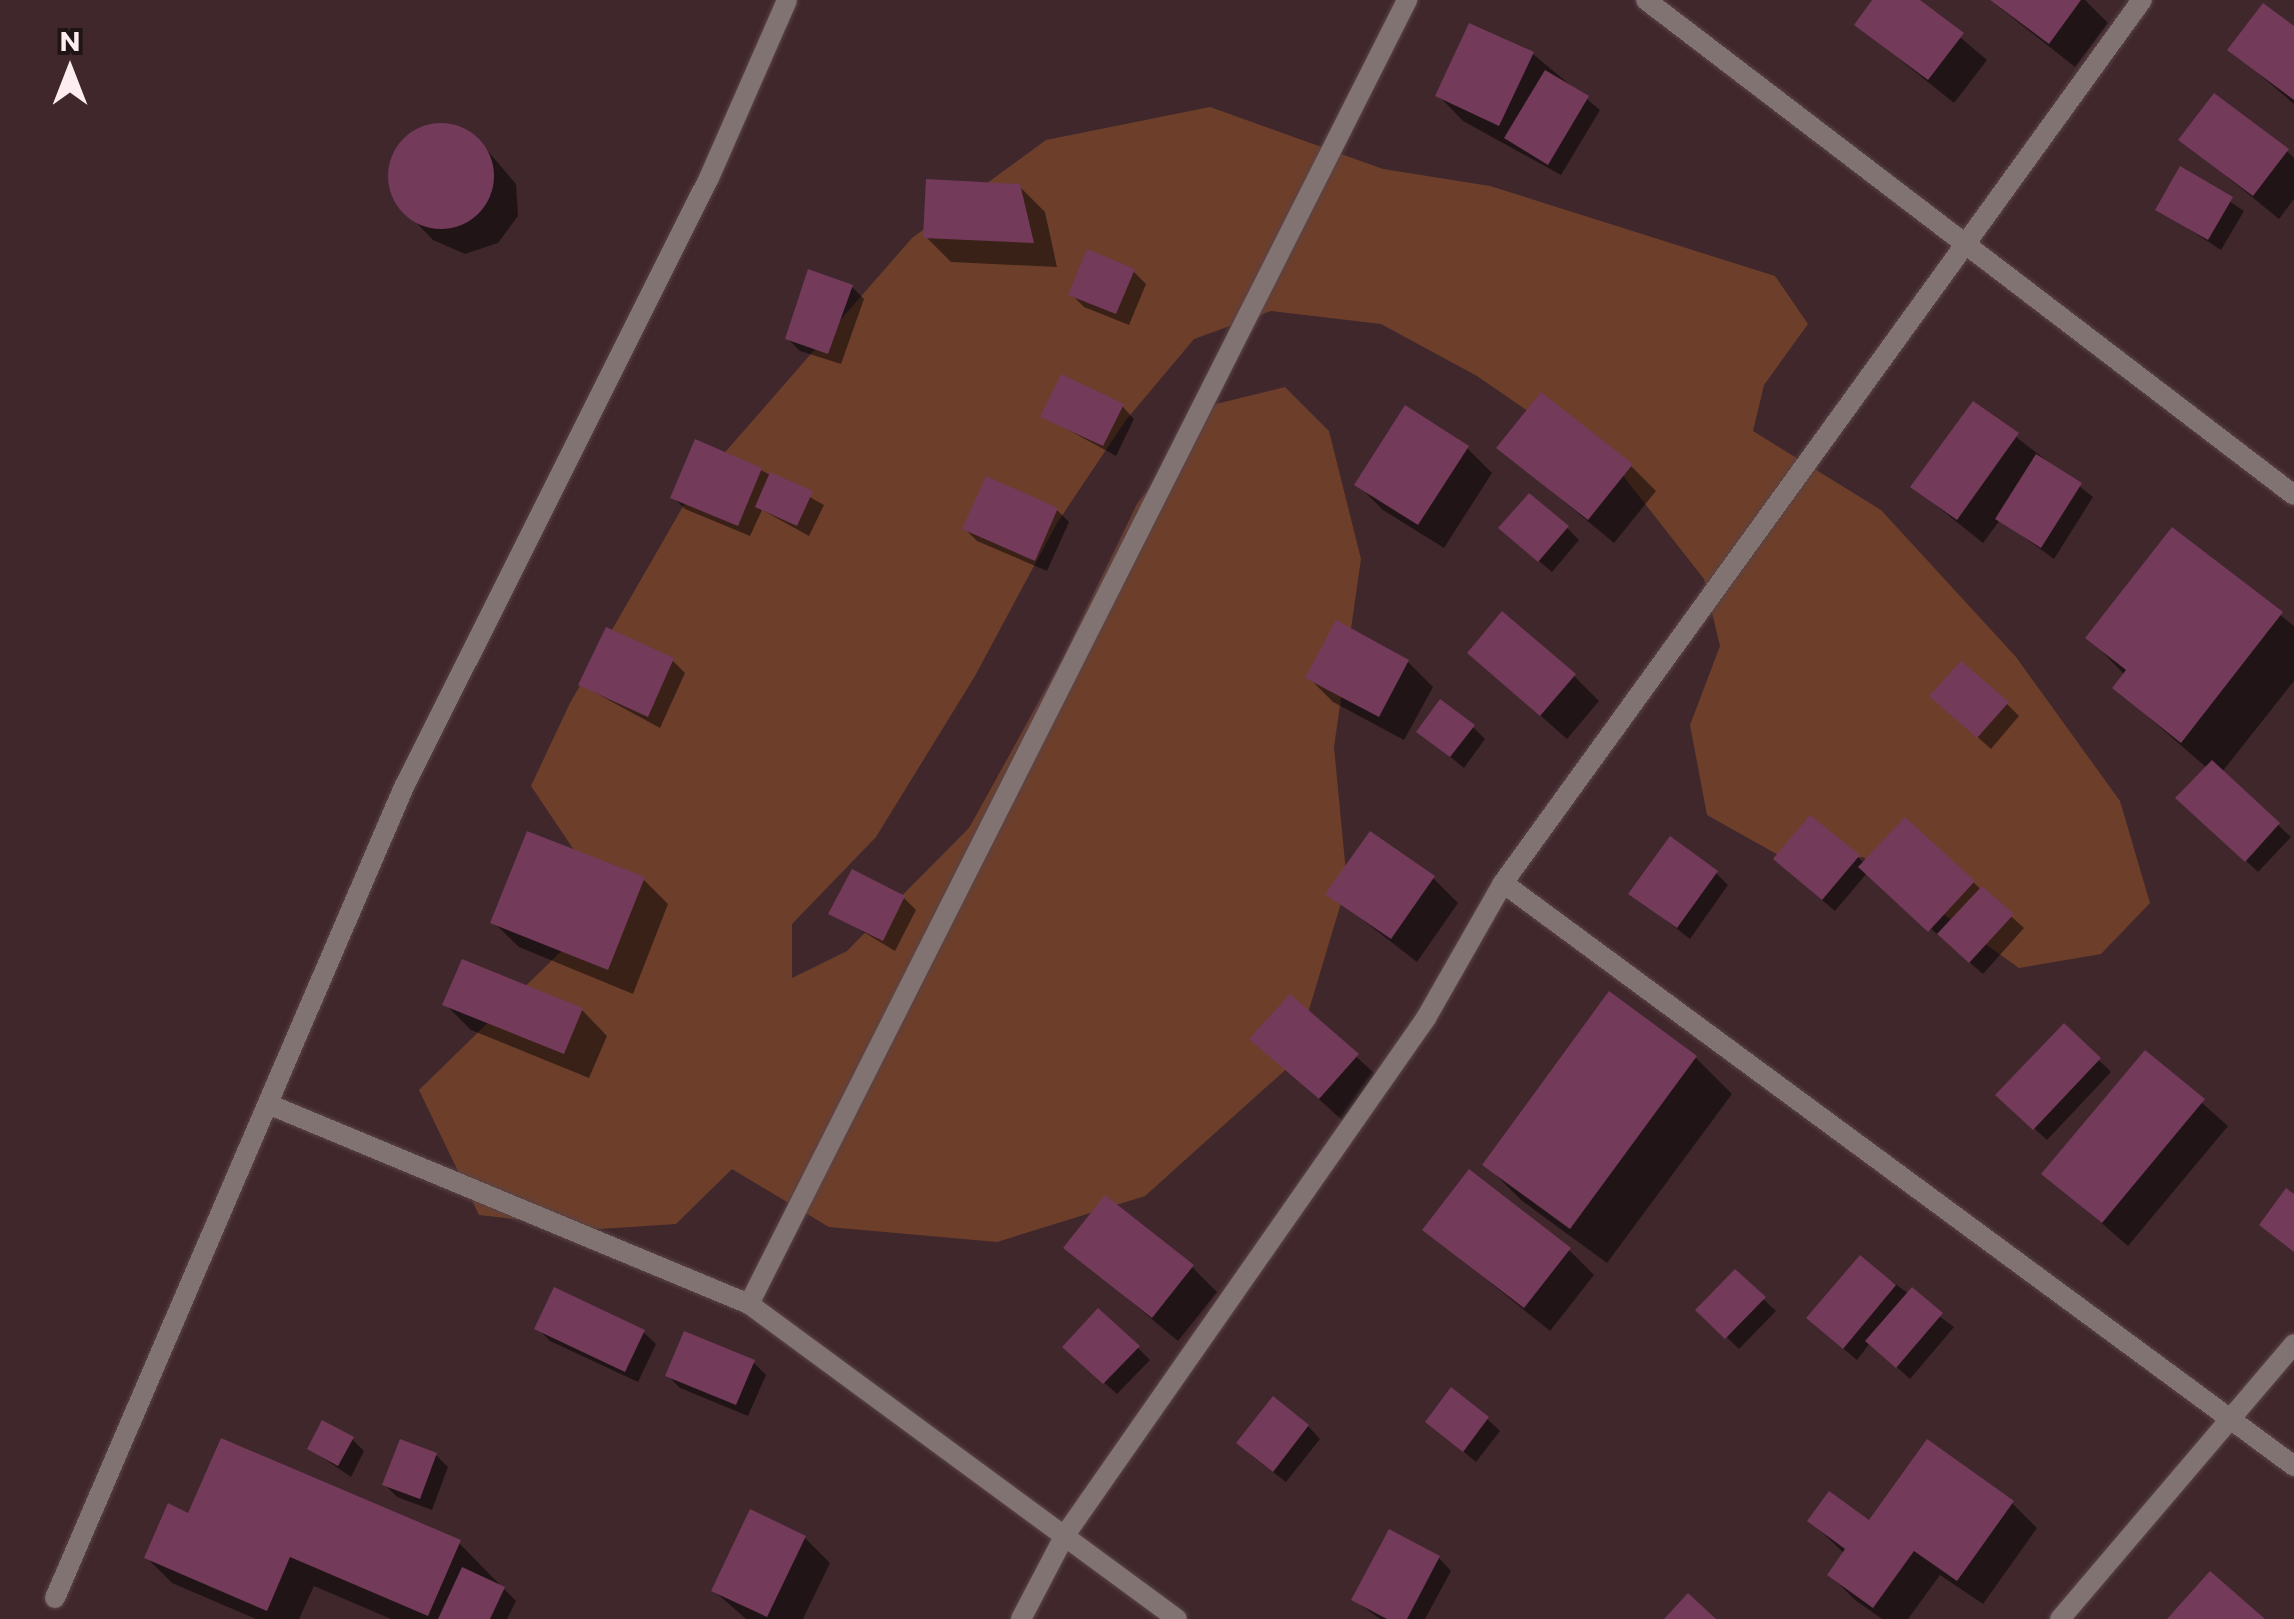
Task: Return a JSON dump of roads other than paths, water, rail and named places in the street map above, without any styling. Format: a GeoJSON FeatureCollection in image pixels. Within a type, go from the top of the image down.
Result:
{"type":"FeatureCollection","features":[{"type":"Feature","properties":{"kind":"street"},"geometry":{"type":"LineString","coordinates":[[54,1598],[404,787],[709,178],[787,0]]}},
{"type":"Feature","properties":{"kind":"street"},"geometry":{"type":"LineString","coordinates":[[749,1304],[1407,0]]}},
{"type":"Feature","properties":{"kind":"street"},"geometry":{"type":"LineString","coordinates":[[1646,0],[1963,247],[2294,495]]}},
{"type":"Feature","properties":{"kind":"street"},"geometry":{"type":"LineString","coordinates":[[1021,1619],[1065,1535],[1426,1018],[1503,884],[2142,0]]}},
{"type":"Feature","properties":{"kind":"street"},"geometry":{"type":"LineString","coordinates":[[1503,884],[2294,1466]]}},
{"type":"Feature","properties":{"kind":"street"},"geometry":{"type":"LineString","coordinates":[[268,1104],[749,1304],[1176,1619]]}},
{"type":"Feature","properties":{"kind":"street"},"geometry":{"type":"LineString","coordinates":[[2060,1619],[2234,1420],[2294,1344]]}}]}
